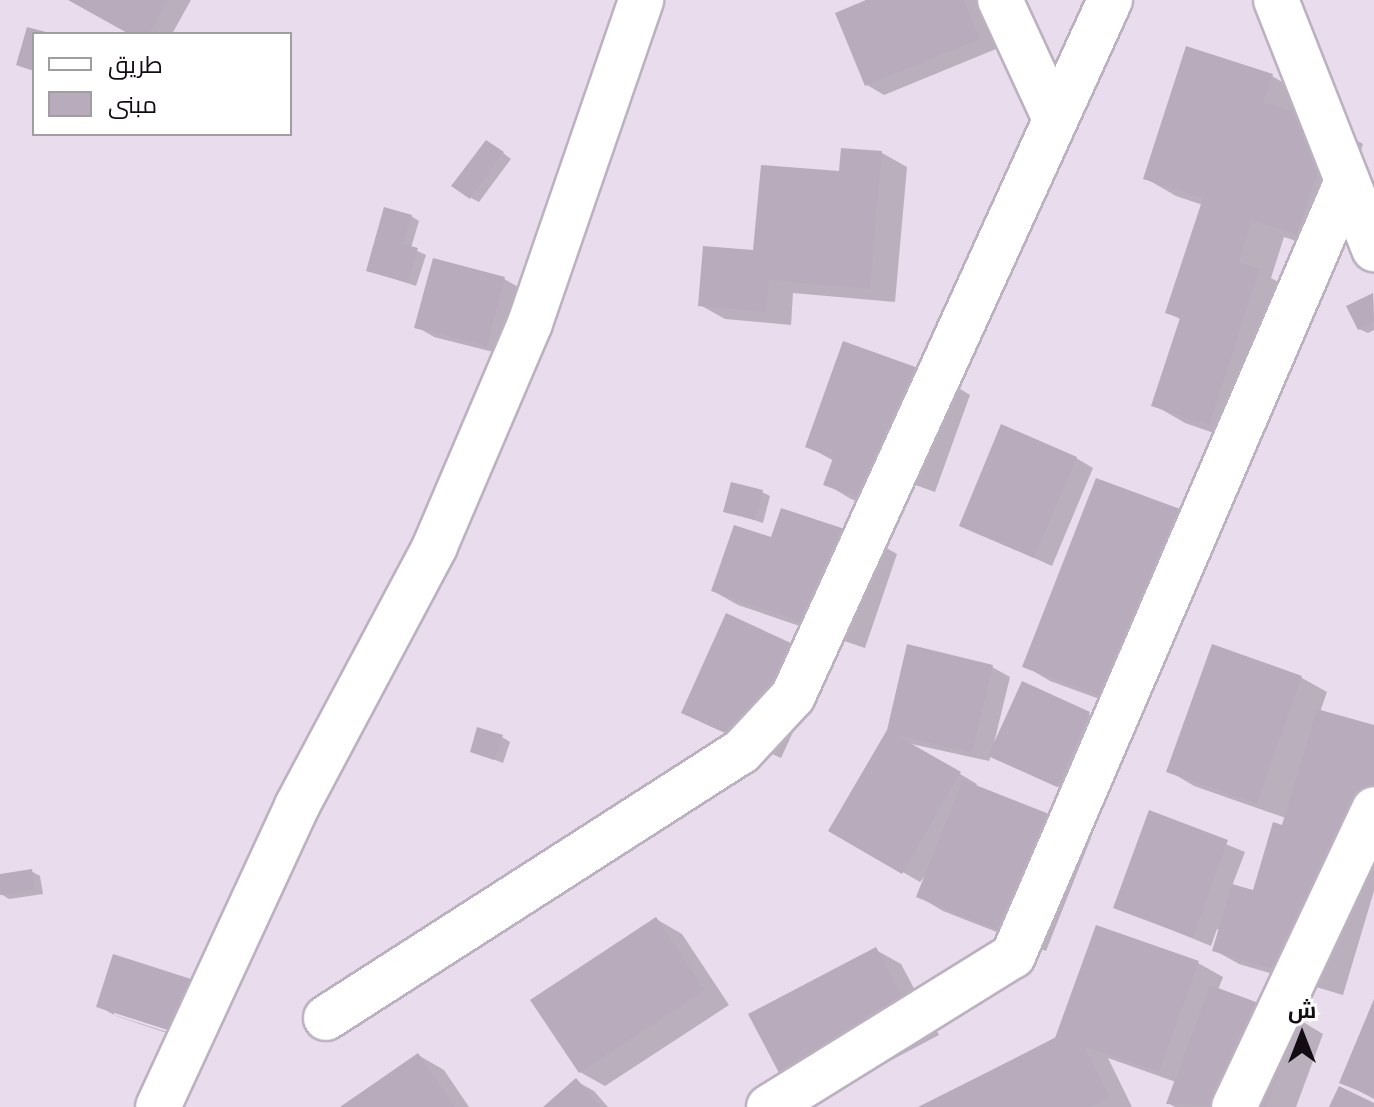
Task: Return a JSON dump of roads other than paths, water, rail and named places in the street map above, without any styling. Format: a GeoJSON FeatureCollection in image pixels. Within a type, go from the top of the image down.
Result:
{"type":"FeatureCollection","features":[{"type":"Feature","properties":{"kind":"street"},"geometry":{"type":"LineString","coordinates":[[158,1107],[297,806],[435,546],[530,323],[641,0]]}},
{"type":"Feature","properties":{"kind":"street"},"geometry":{"type":"LineString","coordinates":[[1000,0],[1055,119]]}},
{"type":"Feature","properties":{"kind":"street"},"geometry":{"type":"LineString","coordinates":[[326,1018],[741,752],[793,696],[1110,0]]}},
{"type":"Feature","properties":{"kind":"street"},"geometry":{"type":"LineString","coordinates":[[1276,0],[1374,249]]}},
{"type":"Feature","properties":{"kind":"street"},"geometry":{"type":"LineString","coordinates":[[769,1107],[1013,956],[1347,181]]}},
{"type":"Feature","properties":{"kind":"street"},"geometry":{"type":"LineString","coordinates":[[1234,1107],[1374,809]]}}]}
